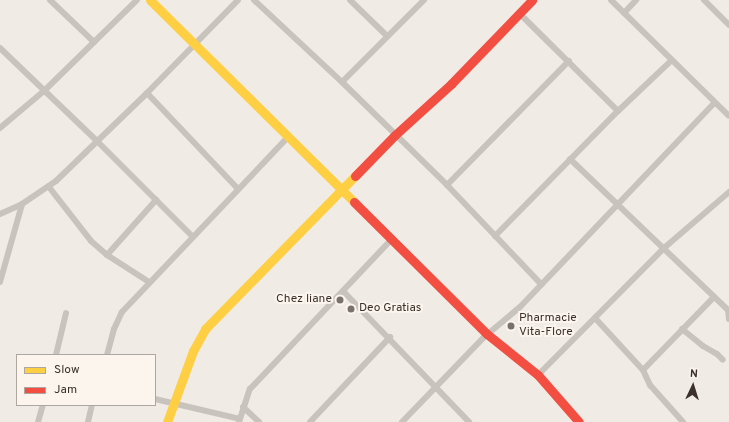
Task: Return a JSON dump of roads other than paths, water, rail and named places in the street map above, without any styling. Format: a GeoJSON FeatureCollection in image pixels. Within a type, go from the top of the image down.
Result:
{"type":"FeatureCollection","features":[{"type":"Feature","properties":{"kind":"street"},"geometry":{"type":"LineString","coordinates":[[50,0],[94,42]]}},
{"type":"Feature","properties":{"kind":"street"},"geometry":{"type":"LineString","coordinates":[[0,128],[44,91],[137,0]]}},
{"type":"Feature","properties":{"kind":"street"},"geometry":{"type":"LineString","coordinates":[[150,0],[487,334],[538,375],[579,422]]}},
{"type":"Feature","properties":{"kind":"street"},"geometry":{"type":"LineString","coordinates":[[0,214],[22,204],[49,187],[147,93],[194,43],[238,0]]}},
{"type":"Feature","properties":{"kind":"street"},"geometry":{"type":"LineString","coordinates":[[254,0],[342,82],[447,185],[541,284]]}},
{"type":"Feature","properties":{"kind":"street"},"geometry":{"type":"LineString","coordinates":[[350,0],[387,36]]}},
{"type":"Feature","properties":{"kind":"street"},"geometry":{"type":"LineString","coordinates":[[342,82],[424,0]]}},
{"type":"Feature","properties":{"kind":"street"},"geometry":{"type":"LineString","coordinates":[[167,422],[200,335],[395,135],[450,84],[532,0]]}},
{"type":"Feature","properties":{"kind":"street"},"geometry":{"type":"LineString","coordinates":[[611,0],[729,116]]}},
{"type":"Feature","properties":{"kind":"street"},"geometry":{"type":"LineString","coordinates":[[624,13],[636,0]]}},
{"type":"Feature","properties":{"kind":"street"},"geometry":{"type":"LineString","coordinates":[[704,0],[729,25]]}},
{"type":"Feature","properties":{"kind":"street"},"geometry":{"type":"LineString","coordinates":[[519,13],[618,111]]}},
{"type":"Feature","properties":{"kind":"street"},"geometry":{"type":"LineString","coordinates":[[0,48],[97,140],[192,236]]}},
{"type":"Feature","properties":{"kind":"street"},"geometry":{"type":"LineString","coordinates":[[495,236],[618,111],[672,60]]}},
{"type":"Feature","properties":{"kind":"street"},"geometry":{"type":"LineString","coordinates":[[447,185],[569,61]]}},
{"type":"Feature","properties":{"kind":"street"},"geometry":{"type":"LineString","coordinates":[[147,93],[238,189]]}},
{"type":"Feature","properties":{"kind":"street"},"geometry":{"type":"LineString","coordinates":[[402,422],[487,334],[509,318],[618,205],[714,102]]}},
{"type":"Feature","properties":{"kind":"street"},"geometry":{"type":"LineString","coordinates":[[106,354],[120,316],[192,236],[288,137]]}},
{"type":"Feature","properties":{"kind":"street"},"geometry":{"type":"LineString","coordinates":[[570,159],[714,296],[728,311],[729,319]]}},
{"type":"Feature","properties":{"kind":"street"},"geometry":{"type":"LineString","coordinates":[[49,187],[91,241],[107,255],[149,282]]}},
{"type":"Feature","properties":{"kind":"street"},"geometry":{"type":"LineString","coordinates":[[538,375],[664,248],[729,192]]}},
{"type":"Feature","properties":{"kind":"street"},"geometry":{"type":"LineString","coordinates":[[107,255],[156,200]]}},
{"type":"Feature","properties":{"kind":"street"},"geometry":{"type":"LineString","coordinates":[[0,282],[22,204]]}},
{"type":"Feature","properties":{"kind":"street"},"geometry":{"type":"LineString","coordinates":[[156,398],[239,421],[250,389],[392,239]]}},
{"type":"Feature","properties":{"kind":"street"},"geometry":{"type":"LineString","coordinates":[[342,291],[390,338],[469,422]]}},
{"type":"Feature","properties":{"kind":"street"},"geometry":{"type":"LineString","coordinates":[[643,370],[714,296]]}},
{"type":"Feature","properties":{"kind":"street"},"geometry":{"type":"LineString","coordinates":[[56,354],[66,313]]}},
{"type":"Feature","properties":{"kind":"street"},"geometry":{"type":"LineString","coordinates":[[595,318],[643,370],[650,385],[683,422]]}},
{"type":"Feature","properties":{"kind":"street"},"geometry":{"type":"LineString","coordinates":[[682,330],[703,346],[717,354],[722,360]]}},
{"type":"Feature","properties":{"kind":"street"},"geometry":{"type":"LineString","coordinates":[[310,422],[390,338]]}},
{"type":"Feature","properties":{"kind":"street"},"geometry":{"type":"LineString","coordinates":[[38,422],[43,406]]}},
{"type":"Feature","properties":{"kind":"street"},"geometry":{"type":"LineString","coordinates":[[88,422],[92,406]]}},
{"type":"Feature","properties":{"kind":"street"},"geometry":{"type":"LineString","coordinates":[[243,407],[259,422]]}},
{"type":"Feature","properties":{"kind":"place","name":"Chez liane"},"geometry":{"type":"Point","coordinates":[340,300]}},
{"type":"Feature","properties":{"kind":"place","name":"Deo Gratias"},"geometry":{"type":"Point","coordinates":[351,309]}},
{"type":"Feature","properties":{"kind":"place","name":"Pharmacie Vita-Flore"},"geometry":{"type":"Point","coordinates":[511,326]}}]}
